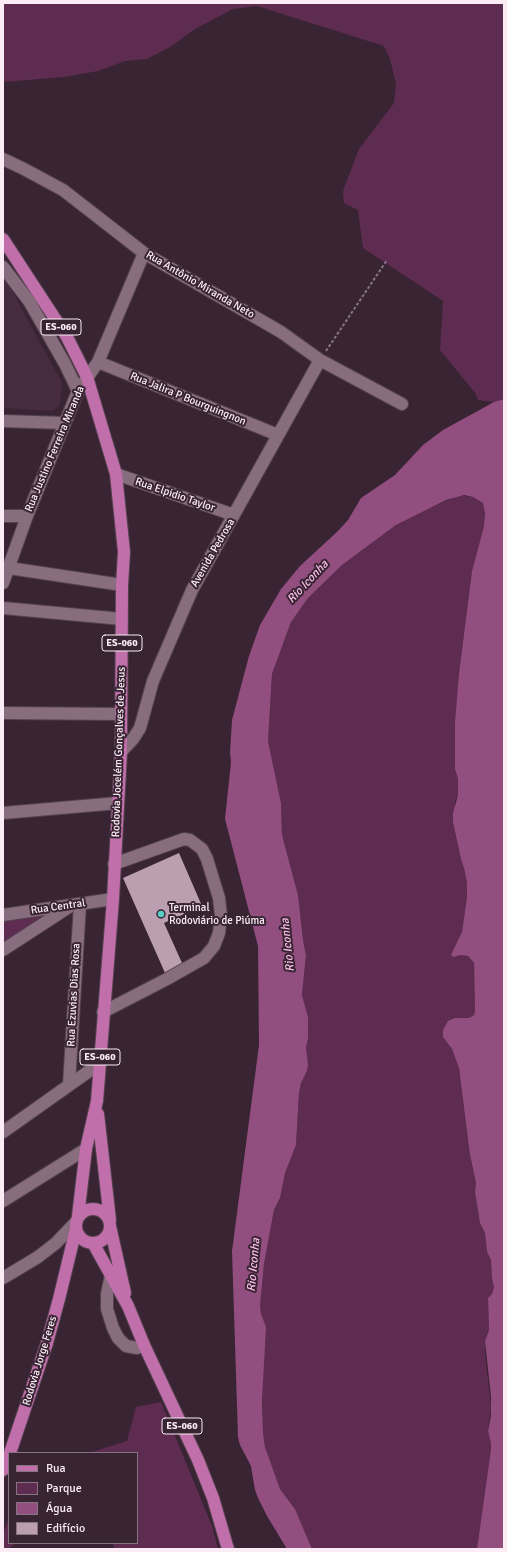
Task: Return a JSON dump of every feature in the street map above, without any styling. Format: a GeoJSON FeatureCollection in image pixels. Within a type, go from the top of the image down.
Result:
{"type":"FeatureCollection","features":[{"type":"Feature","properties":{"kind":"main road","name":"Rodovia Jocelém Gonçalves de Jesus"},"geometry":{"type":"LineString","coordinates":[[3,239],[67,337],[87,377],[116,474],[124,552],[120,714],[121,752],[113,899],[97,1102],[110,1223],[128,1306]]}},
{"type":"Feature","properties":{"kind":"main road","name":"Rodovia Jocelém Gonçalves de Jesus"},"geometry":{"type":"LineString","coordinates":[[77,1222],[86,1149],[97,1102]]}},
{"type":"Feature","properties":{"kind":"main road"},"geometry":{"type":"LineString","coordinates":[[77,1222],[86,1210],[91,1208],[102,1211],[110,1223],[108,1235],[104,1239],[90,1243]]}},
{"type":"Feature","properties":{"kind":"main road","name":"ES-060"},"geometry":{"type":"LineString","coordinates":[[77,1222],[82,1239],[90,1243]]}},
{"type":"Feature","properties":{"kind":"main road","name":"Rodovia Jorge Feres"},"geometry":{"type":"LineString","coordinates":[[10,1452],[47,1342],[77,1222]]}},
{"type":"Feature","properties":{"kind":"main road","name":"Rodovia Jocelém Gonçalves de Jesus"},"geometry":{"type":"LineString","coordinates":[[90,1243],[111,1275],[128,1306],[144,1346],[198,1460],[213,1498],[228,1549]]}},
{"type":"Feature","properties":{"kind":"main road","name":"Rodovia Jorge Feres"},"geometry":{"type":"LineString","coordinates":[[66,1269],[90,1243]]}},
{"type":"Feature","properties":{"kind":"main road","name":"Rodovia Jorge Feres"},"geometry":{"type":"LineString","coordinates":[[3,1470],[8,1457]]}},
{"type":"Feature","properties":{"kind":"street","name":"Rua Antônio Miranda Neto"},"geometry":{"type":"LineString","coordinates":[[3,159],[63,190],[144,253],[281,332],[320,360],[402,404]]}},
{"type":"Feature","properties":{"kind":"street","name":"Rua Justino Ferreira Miranda"},"geometry":{"type":"LineString","coordinates":[[3,583],[27,516],[64,423],[78,391],[98,362],[144,253]]}},
{"type":"Feature","properties":{"kind":"street"},"geometry":{"type":"LineString","coordinates":[[3,267],[29,301],[65,364],[78,391]]}},
{"type":"Feature","properties":{"kind":"street","name":"Avenida Pedrosa"},"geometry":{"type":"LineString","coordinates":[[121,752],[133,739],[140,728],[153,681],[192,590],[320,360]]}},
{"type":"Feature","properties":{"kind":"street","name":"Rua Jalira P Bourguingnon"},"geometry":{"type":"LineString","coordinates":[[98,362],[278,435]]}},
{"type":"Feature","properties":{"kind":"street"},"geometry":{"type":"LineString","coordinates":[[3,421],[64,423]]}},
{"type":"Feature","properties":{"kind":"street","name":"Rua Elpidio Taylor"},"geometry":{"type":"LineString","coordinates":[[116,474],[234,515]]}},
{"type":"Feature","properties":{"kind":"street"},"geometry":{"type":"LineString","coordinates":[[3,516],[27,516]]}},
{"type":"Feature","properties":{"kind":"street"},"geometry":{"type":"LineString","coordinates":[[9,568],[122,585]]}},
{"type":"Feature","properties":{"kind":"street"},"geometry":{"type":"LineString","coordinates":[[3,608],[122,619]]}},
{"type":"Feature","properties":{"kind":"street"},"geometry":{"type":"LineString","coordinates":[[3,714],[120,714]]}},
{"type":"Feature","properties":{"kind":"street"},"geometry":{"type":"LineString","coordinates":[[3,813],[118,803]]}},
{"type":"Feature","properties":{"kind":"street"},"geometry":{"type":"LineString","coordinates":[[103,1012],[204,958],[214,946],[219,933],[220,916],[218,898],[202,849],[190,840],[184,839],[114,864]]}},
{"type":"Feature","properties":{"kind":"street","name":"Rua Central"},"geometry":{"type":"LineString","coordinates":[[3,915],[113,899]]}},
{"type":"Feature","properties":{"kind":"street"},"geometry":{"type":"LineString","coordinates":[[3,950],[76,905]]}},
{"type":"Feature","properties":{"kind":"street","name":"Rua Ezuvias Dias Rosa"},"geometry":{"type":"LineString","coordinates":[[69,1085],[76,905]]}},
{"type":"Feature","properties":{"kind":"street"},"geometry":{"type":"LineString","coordinates":[[3,1132],[99,1064]]}},
{"type":"Feature","properties":{"kind":"street"},"geometry":{"type":"LineString","coordinates":[[3,1201],[86,1149]]}},
{"type":"Feature","properties":{"kind":"street"},"geometry":{"type":"LineString","coordinates":[[3,1278],[50,1248],[77,1222]]}},
{"type":"Feature","properties":{"kind":"street"},"geometry":{"type":"LineString","coordinates":[[111,1275],[107,1294],[107,1309],[113,1328],[118,1338],[126,1346],[136,1348],[144,1346]]}},
{"type":"Feature","properties":{"kind":"path"},"geometry":{"type":"LineString","coordinates":[[320,360],[387,260]]}},
{"type":"Feature","properties":{"kind":"shaded area"},"geometry":{"type":"Polygon","coordinates":[[[3,274],[62,383],[60,405],[52,411],[3,408],[3,274]]]}},
{"type":"Feature","properties":{"kind":"green space"},"geometry":{"type":"Polygon","coordinates":[[[3,3],[504,3],[504,399],[494,402],[478,400],[476,394],[440,350],[443,301],[363,248],[358,210],[344,203],[343,191],[359,149],[394,103],[396,84],[390,59],[384,46],[257,6],[233,9],[195,29],[170,47],[147,59],[125,61],[98,71],[64,77],[3,82],[3,3]]]}},
{"type":"Feature","properties":{"kind":"green space"},"geometry":{"type":"Polygon","coordinates":[[[460,495],[479,499],[485,506],[484,526],[472,571],[459,673],[455,746],[455,769],[458,779],[458,795],[455,802],[458,847],[467,883],[467,897],[462,932],[454,957],[460,955],[468,956],[474,963],[475,1011],[474,1015],[469,1018],[455,1018],[443,1037],[452,1049],[459,1068],[470,1155],[476,1183],[475,1192],[480,1223],[485,1233],[487,1252],[491,1260],[494,1287],[492,1294],[488,1298],[489,1330],[486,1336],[485,1353],[491,1407],[488,1431],[491,1444],[491,1460],[477,1549],[312,1549],[295,1509],[280,1489],[265,1447],[263,1433],[260,1306],[264,1264],[274,1210],[280,1198],[285,1173],[296,1145],[299,1093],[308,1065],[306,1047],[308,1039],[308,1017],[302,995],[306,955],[298,895],[282,835],[281,803],[268,741],[272,674],[291,622],[308,598],[342,565],[396,525],[426,509],[460,495]]]}},
{"type":"Feature","properties":{"kind":"green space"},"geometry":{"type":"Polygon","coordinates":[[[77,899],[3,948],[3,911],[77,899]]]}},
{"type":"Feature","properties":{"kind":"green space"},"geometry":{"type":"Polygon","coordinates":[[[161,1402],[212,1526],[218,1549],[115,1549],[112,1544],[138,1544],[138,1452],[92,1452],[127,1441],[136,1407],[161,1402]]]}},
{"type":"Feature","properties":{"kind":"green space"},"geometry":{"type":"Polygon","coordinates":[[[8,1518],[8,1544],[15,1544],[8,1549],[3,1549],[3,1536],[8,1518]]]}},
{"type":"Feature","properties":{"kind":"water","name":"Rio Iconha"},"geometry":{"type":"Polygon","coordinates":[[[504,399],[504,1549],[477,1549],[491,1450],[488,1431],[491,1416],[491,1397],[485,1341],[489,1330],[488,1298],[492,1294],[494,1287],[491,1260],[487,1252],[485,1233],[480,1223],[475,1192],[476,1183],[470,1155],[459,1068],[452,1049],[443,1037],[443,1030],[448,1021],[455,1018],[469,1018],[474,1015],[475,1011],[474,963],[468,956],[460,955],[454,957],[451,955],[462,932],[467,897],[467,883],[453,822],[453,813],[458,795],[458,779],[455,769],[455,723],[459,673],[472,571],[484,526],[485,513],[483,503],[473,497],[464,495],[446,500],[396,525],[342,565],[308,598],[291,622],[272,674],[268,741],[281,803],[282,835],[298,895],[306,955],[302,995],[308,1017],[308,1039],[306,1047],[308,1065],[299,1093],[296,1145],[285,1173],[280,1198],[274,1210],[264,1264],[260,1306],[261,1314],[266,1327],[262,1400],[265,1447],[280,1489],[295,1509],[312,1549],[287,1549],[258,1498],[255,1490],[251,1466],[240,1445],[238,1437],[232,1251],[259,1045],[258,946],[225,819],[231,762],[230,753],[232,720],[249,656],[260,625],[281,589],[300,566],[348,520],[361,498],[395,475],[423,445],[443,430],[494,402],[504,399]]]}},
{"type":"Feature","properties":{"kind":"building","name":"Terminal Rodoviário de Piúma"},"geometry":{"type":"Polygon","coordinates":[[[179,853],[202,906],[164,923],[187,974],[169,982],[123,878],[179,853]]]}},
{"type":"Feature","properties":{"kind":"place","name":"Terminal Rodoviário de Piúma"},"geometry":{"type":"Point","coordinates":[161,914]}}]}
